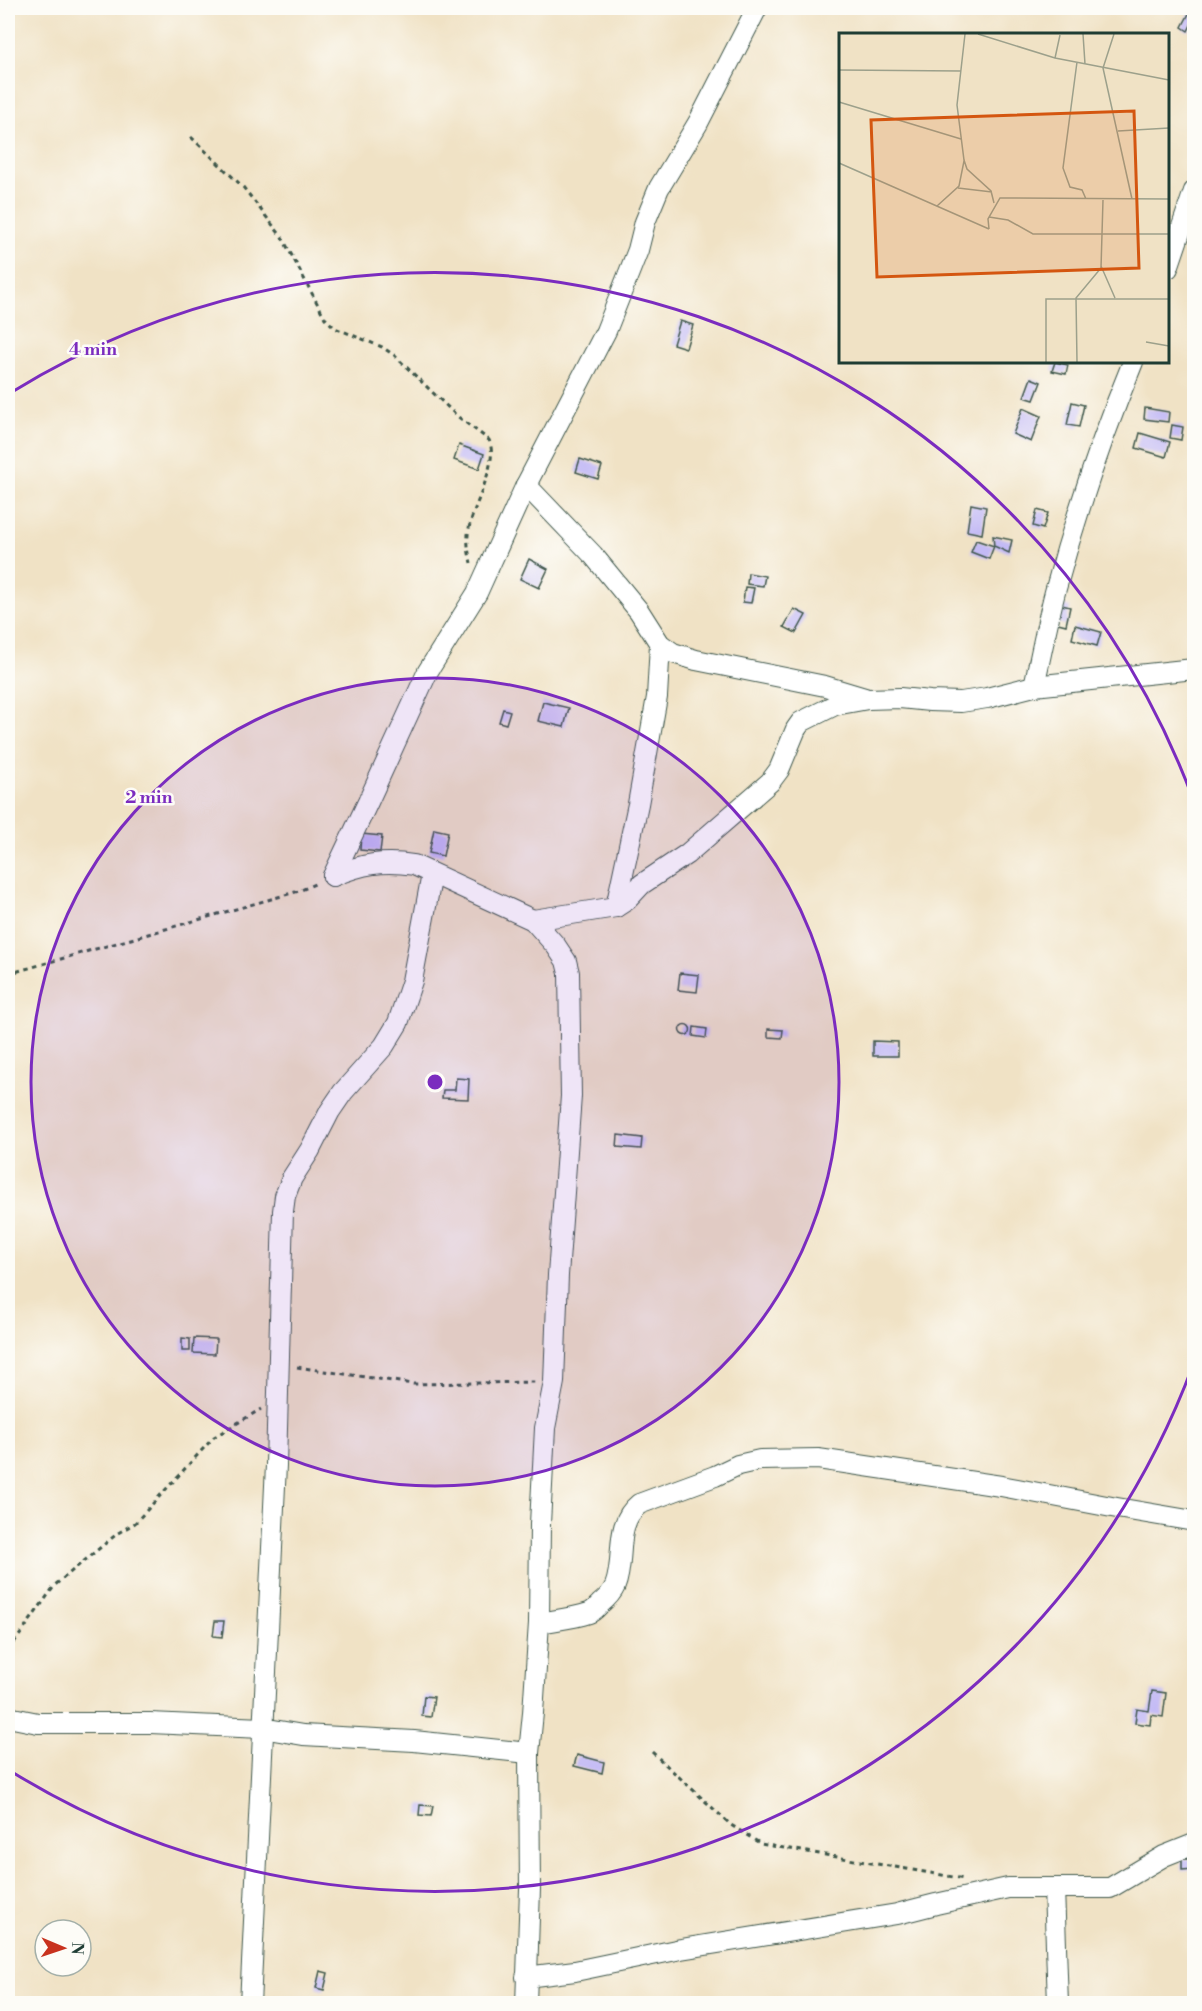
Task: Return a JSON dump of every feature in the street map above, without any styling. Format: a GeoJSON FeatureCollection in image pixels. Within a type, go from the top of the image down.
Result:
{"type":"FeatureCollection","features":[{"type":"Feature","properties":{"kind":"street"},"geometry":{"type":"LineString","coordinates":[[333,876],[428,670],[477,593],[526,485],[606,331],[638,250],[645,222],[659,188],[698,123],[757,8]]}},
{"type":"Feature","properties":{"kind":"street"},"geometry":{"type":"LineString","coordinates":[[1169,262],[1194,191]]}},
{"type":"Feature","properties":{"kind":"street"},"geometry":{"type":"LineString","coordinates":[[1034,686],[1055,592],[1082,501],[1109,419],[1132,363]]}},
{"type":"Feature","properties":{"kind":"street"},"geometry":{"type":"LineString","coordinates":[[526,485],[593,555],[639,611],[660,644],[673,653],[696,660],[825,686],[868,699]]}},
{"type":"Feature","properties":{"kind":"street"},"geometry":{"type":"LineString","coordinates":[[616,907],[638,804],[657,697],[660,644]]}},
{"type":"Feature","properties":{"kind":"street"},"geometry":{"type":"LineString","coordinates":[[533,920],[616,907],[627,900],[642,884],[687,854],[770,782],[779,770],[801,722],[835,705],[868,699],[900,698],[961,702],[1034,686],[1194,669]]}},
{"type":"Feature","properties":{"kind":"street"},"geometry":{"type":"LineString","coordinates":[[333,876],[369,863],[395,862],[414,865],[533,920],[566,961],[571,1096],[558,1275],[554,1382],[545,1428],[540,1524],[539,1623],[534,1713],[529,1753],[530,1889],[526,2004]]}},
{"type":"Feature","properties":{"kind":"street"},"geometry":{"type":"LineString","coordinates":[[250,2004],[285,1196],[292,1178],[310,1150],[330,1111],[343,1092],[384,1046],[398,1023],[412,981],[432,874]]}},
{"type":"Feature","properties":{"kind":"street"},"geometry":{"type":"LineString","coordinates":[[539,1623],[592,1612],[606,1599],[614,1588],[618,1575],[621,1539],[626,1522],[631,1511],[639,1504],[715,1476],[738,1465],[760,1460],[827,1460],[1001,1486],[1194,1521]]}},
{"type":"Feature","properties":{"kind":"street"},"geometry":{"type":"LineString","coordinates":[[8,1717],[30,1722],[58,1724],[150,1723],[262,1728],[303,1736],[414,1741],[529,1753]]}},
{"type":"Feature","properties":{"kind":"street"},"geometry":{"type":"LineString","coordinates":[[8,1727],[30,1722]]}},
{"type":"Feature","properties":{"kind":"street"},"geometry":{"type":"LineString","coordinates":[[526,1977],[574,1971],[681,1949],[897,1914],[1008,1888],[1110,1888],[1164,1856],[1194,1844]]}},
{"type":"Feature","properties":{"kind":"street"},"geometry":{"type":"LineString","coordinates":[[1054,1888],[1058,2004]]}},
{"type":"Feature","properties":{"kind":"path"},"geometry":{"type":"LineString","coordinates":[[191,137],[243,187],[282,237],[325,318],[335,328],[382,347],[394,355],[457,416],[489,440],[492,456],[468,533],[468,551],[477,593]]}},
{"type":"Feature","properties":{"kind":"path"},"geometry":{"type":"LineString","coordinates":[[8,974],[298,891],[333,876]]}},
{"type":"Feature","properties":{"kind":"path"},"geometry":{"type":"LineString","coordinates":[[279,1364],[413,1384],[554,1382]]}},
{"type":"Feature","properties":{"kind":"path"},"geometry":{"type":"LineString","coordinates":[[8,1650],[55,1585],[118,1533],[135,1523],[214,1437],[278,1399]]}},
{"type":"Feature","properties":{"kind":"path"},"geometry":{"type":"LineString","coordinates":[[652,1752],[731,1825],[761,1844],[974,1881]]}},
{"type":"Feature","properties":{"kind":"building"},"geometry":{"type":"Polygon","coordinates":[[[1194,8],[1194,19],[1188,31],[1182,27],[1194,8]]]}},
{"type":"Feature","properties":{"kind":"building"},"geometry":{"type":"Polygon","coordinates":[[[680,321],[693,325],[686,348],[673,344],[680,321]]]}},
{"type":"Feature","properties":{"kind":"building"},"geometry":{"type":"Polygon","coordinates":[[[1055,363],[1068,365],[1066,374],[1052,371],[1055,363]]]}},
{"type":"Feature","properties":{"kind":"building"},"geometry":{"type":"Polygon","coordinates":[[[1031,378],[1041,382],[1034,400],[1024,397],[1031,378]]]}},
{"type":"Feature","properties":{"kind":"building"},"geometry":{"type":"Polygon","coordinates":[[[1072,402],[1084,405],[1079,427],[1067,425],[1072,402]]]}},
{"type":"Feature","properties":{"kind":"building"},"geometry":{"type":"Polygon","coordinates":[[[1023,408],[1041,416],[1031,442],[1013,434],[1023,408]]]}},
{"type":"Feature","properties":{"kind":"building"},"geometry":{"type":"Polygon","coordinates":[[[1145,408],[1169,412],[1168,422],[1144,419],[1145,408]]]}},
{"type":"Feature","properties":{"kind":"building"},"geometry":{"type":"Polygon","coordinates":[[[1172,425],[1183,427],[1181,440],[1170,438],[1172,425]]]}},
{"type":"Feature","properties":{"kind":"building"},"geometry":{"type":"Polygon","coordinates":[[[1140,433],[1170,442],[1166,457],[1136,448],[1140,433]]]}},
{"type":"Feature","properties":{"kind":"building"},"geometry":{"type":"Polygon","coordinates":[[[459,445],[484,454],[479,469],[454,460],[459,445]]]}},
{"type":"Feature","properties":{"kind":"building"},"geometry":{"type":"Polygon","coordinates":[[[580,459],[602,466],[598,479],[576,472],[580,459]]]}},
{"type":"Feature","properties":{"kind":"building"},"geometry":{"type":"Polygon","coordinates":[[[971,504],[986,507],[982,534],[967,531],[971,504]]]}},
{"type":"Feature","properties":{"kind":"building"},"geometry":{"type":"Polygon","coordinates":[[[1037,510],[1048,513],[1043,529],[1033,526],[1037,510]]]}},
{"type":"Feature","properties":{"kind":"building"},"geometry":{"type":"Polygon","coordinates":[[[993,536],[1012,540],[1009,553],[994,546],[993,536]]]}},
{"type":"Feature","properties":{"kind":"building"},"geometry":{"type":"Polygon","coordinates":[[[976,540],[994,546],[989,559],[971,552],[976,540]]]}},
{"type":"Feature","properties":{"kind":"building"},"geometry":{"type":"Polygon","coordinates":[[[529,559],[548,569],[539,588],[520,579],[529,559]]]}},
{"type":"Feature","properties":{"kind":"building"},"geometry":{"type":"Polygon","coordinates":[[[748,573],[765,576],[763,586],[747,584],[748,573]]]}},
{"type":"Feature","properties":{"kind":"building"},"geometry":{"type":"Polygon","coordinates":[[[745,587],[754,588],[751,603],[743,602],[745,587]]]}},
{"type":"Feature","properties":{"kind":"building"},"geometry":{"type":"Polygon","coordinates":[[[1058,604],[1070,607],[1066,625],[1054,622],[1058,604]]]}},
{"type":"Feature","properties":{"kind":"building"},"geometry":{"type":"Polygon","coordinates":[[[794,609],[806,615],[796,633],[784,627],[794,609]]]}},
{"type":"Feature","properties":{"kind":"building"},"geometry":{"type":"Polygon","coordinates":[[[1075,625],[1101,632],[1097,646],[1072,639],[1075,625]]]}},
{"type":"Feature","properties":{"kind":"building"},"geometry":{"type":"Polygon","coordinates":[[[543,702],[569,708],[564,727],[538,721],[543,702]]]}},
{"type":"Feature","properties":{"kind":"building"},"geometry":{"type":"Polygon","coordinates":[[[503,709],[510,711],[506,724],[499,722],[503,709]]]}},
{"type":"Feature","properties":{"kind":"building"},"geometry":{"type":"Polygon","coordinates":[[[434,829],[448,832],[443,856],[429,853],[434,829]]]}},
{"type":"Feature","properties":{"kind":"building"},"geometry":{"type":"Polygon","coordinates":[[[361,834],[382,836],[380,852],[360,850],[361,834]]]}},
{"type":"Feature","properties":{"kind":"building"},"geometry":{"type":"Polygon","coordinates":[[[680,973],[699,975],[697,992],[678,990],[680,973]]]}},
{"type":"Feature","properties":{"kind":"building"},"geometry":{"type":"Polygon","coordinates":[[[685,1025],[689,1026],[689,1034],[685,1035],[681,1034],[680,1030],[681,1026],[685,1025]]]}},
{"type":"Feature","properties":{"kind":"building"},"geometry":{"type":"Polygon","coordinates":[[[694,1027],[707,1029],[706,1038],[693,1036],[694,1027]]]}},
{"type":"Feature","properties":{"kind":"building"},"geometry":{"type":"Polygon","coordinates":[[[768,1029],[783,1030],[782,1038],[768,1037],[768,1029]]]}},
{"type":"Feature","properties":{"kind":"building"},"geometry":{"type":"Polygon","coordinates":[[[873,1041],[898,1042],[898,1056],[873,1056],[873,1041]]]}},
{"type":"Feature","properties":{"kind":"building"},"geometry":{"type":"Polygon","coordinates":[[[456,1078],[469,1079],[468,1099],[442,1098],[443,1090],[455,1090],[456,1078]]]}},
{"type":"Feature","properties":{"kind":"building"},"geometry":{"type":"Polygon","coordinates":[[[618,1135],[642,1138],[641,1149],[617,1147],[618,1135]]]}},
{"type":"Feature","properties":{"kind":"building"},"geometry":{"type":"Polygon","coordinates":[[[182,1338],[190,1339],[190,1351],[182,1351],[182,1338]]]}},
{"type":"Feature","properties":{"kind":"building"},"geometry":{"type":"Polygon","coordinates":[[[194,1338],[216,1339],[215,1354],[193,1353],[194,1338]]]}},
{"type":"Feature","properties":{"kind":"building"},"geometry":{"type":"Polygon","coordinates":[[[215,1621],[224,1621],[222,1637],[213,1636],[215,1621]]]}},
{"type":"Feature","properties":{"kind":"building"},"geometry":{"type":"Polygon","coordinates":[[[1152,1691],[1166,1693],[1163,1717],[1151,1715],[1150,1725],[1135,1723],[1137,1709],[1149,1711],[1152,1691]]]}},
{"type":"Feature","properties":{"kind":"building"},"geometry":{"type":"Polygon","coordinates":[[[424,1696],[434,1697],[431,1717],[422,1716],[424,1696]]]}},
{"type":"Feature","properties":{"kind":"building"},"geometry":{"type":"Polygon","coordinates":[[[577,1755],[604,1762],[602,1773],[574,1766],[577,1755]]]}},
{"type":"Feature","properties":{"kind":"building"},"geometry":{"type":"Polygon","coordinates":[[[420,1805],[433,1806],[431,1816],[419,1815],[420,1805]]]}},
{"type":"Feature","properties":{"kind":"building"},"geometry":{"type":"Polygon","coordinates":[[[1182,1859],[1194,1859],[1194,1869],[1182,1870],[1182,1859]]]}},
{"type":"Feature","properties":{"kind":"building"},"geometry":{"type":"Polygon","coordinates":[[[320,1971],[328,1973],[324,1990],[316,1988],[320,1971]]]}}]}
